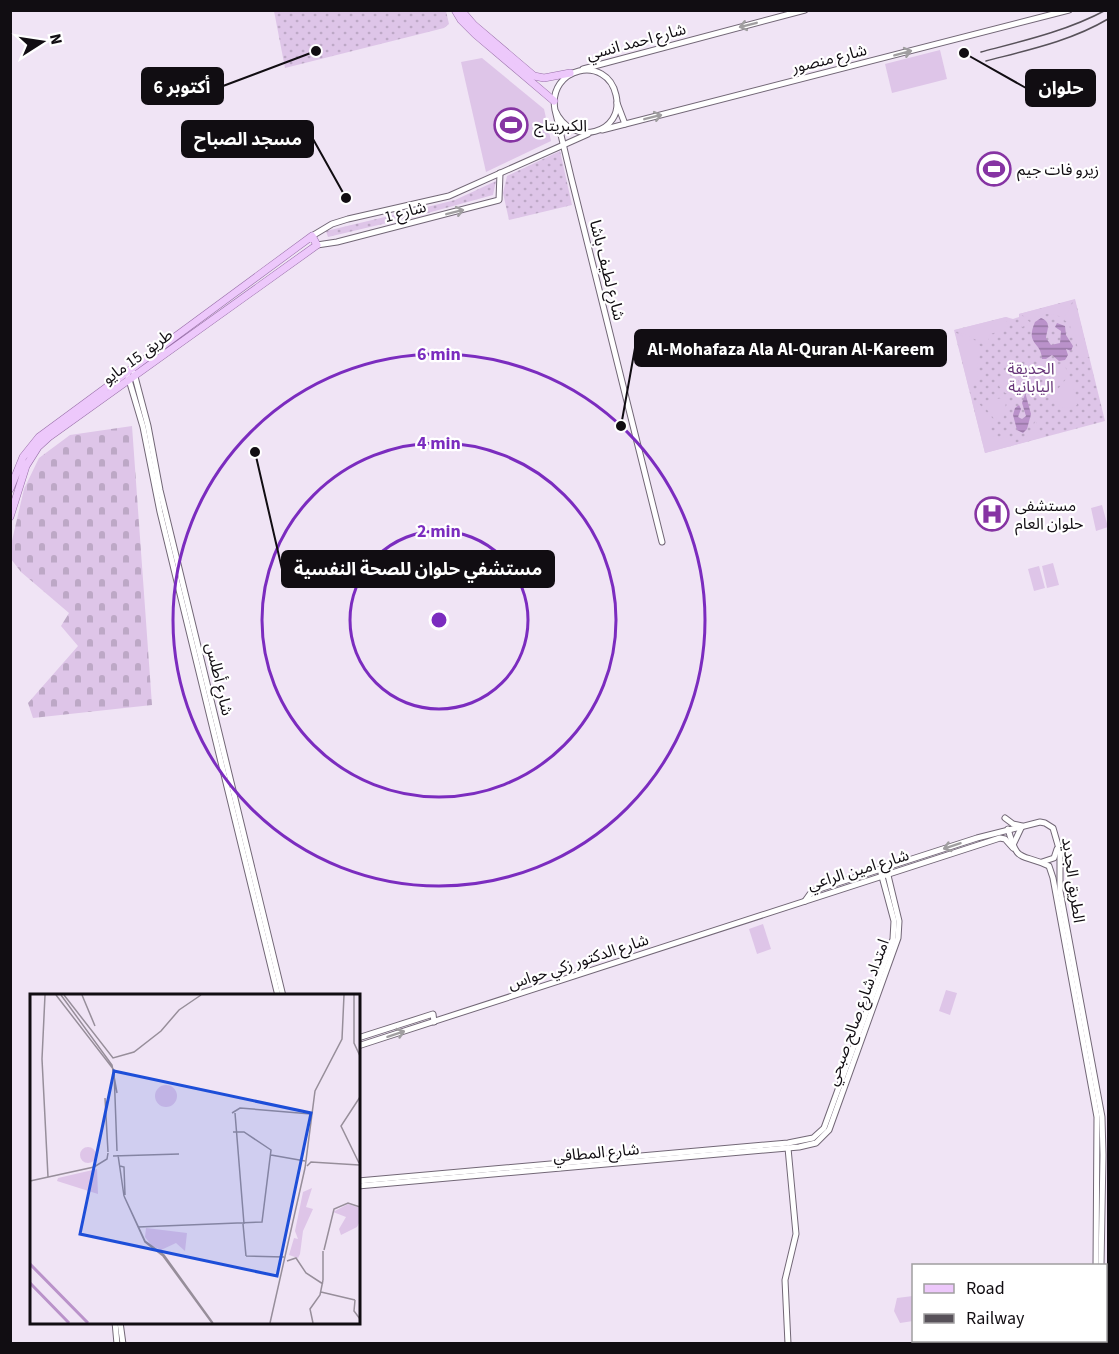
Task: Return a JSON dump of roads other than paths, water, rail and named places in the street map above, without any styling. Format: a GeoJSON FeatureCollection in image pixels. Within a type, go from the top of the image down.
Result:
{"type":"FeatureCollection","features":[{"type":"Feature","properties":{"kind":"main road"},"geometry":{"type":"LineString","coordinates":[[455,10],[475,34],[554,101]]}},
{"type":"Feature","properties":{"kind":"main road"},"geometry":{"type":"LineString","coordinates":[[461,10],[474,26],[534,76],[544,78],[570,74]]}},
{"type":"Feature","properties":{"kind":"main road"},"geometry":{"type":"LineString","coordinates":[[312,236],[317,245]]}},
{"type":"Feature","properties":{"kind":"main road","name":"طريق 15 مايو"},"geometry":{"type":"LineString","coordinates":[[131,373],[312,236]]}},
{"type":"Feature","properties":{"kind":"main road","name":"طريق 15 مايو"},"geometry":{"type":"LineString","coordinates":[[10,518],[30,446],[39,437],[317,245]]}},
{"type":"Feature","properties":{"kind":"main road","name":"طريق 15 مايو"},"geometry":{"type":"LineString","coordinates":[[10,489],[24,464]]}},
{"type":"Feature","properties":{"kind":"street","name":"شارع احمد انسي"},"geometry":{"type":"LineString","coordinates":[[579,70],[805,10]]}},
{"type":"Feature","properties":{"kind":"street","name":"شارع منصور"},"geometry":{"type":"LineString","coordinates":[[312,236],[341,221],[449,196],[594,132],[1069,10]]}},
{"type":"Feature","properties":{"kind":"street"},"geometry":{"type":"LineString","coordinates":[[617,102],[611,120],[594,132],[576,132],[569,129],[558,117],[554,101],[558,85],[570,74],[579,70],[594,71],[608,79],[616,93],[625,124]]}},
{"type":"Feature","properties":{"kind":"street","name":"شارع لطيف باشا"},"geometry":{"type":"LineString","coordinates":[[555,110],[663,542]]}},
{"type":"Feature","properties":{"kind":"street","name":"شارع 1"},"geometry":{"type":"LineString","coordinates":[[317,245],[499,200],[500,173]]}},
{"type":"Feature","properties":{"kind":"street","name":"شارع أطلس"},"geometry":{"type":"LineString","coordinates":[[131,373],[155,491],[282,994]]}},
{"type":"Feature","properties":{"kind":"street"},"geometry":{"type":"LineString","coordinates":[[1005,818],[1013,824],[1022,826],[1013,847]]}},
{"type":"Feature","properties":{"kind":"street","name":"الطريق الجديد"},"geometry":{"type":"LineString","coordinates":[[1008,829],[1045,823],[1053,828],[1060,852],[1060,891],[1101,1117],[1103,1155],[1098,1264]]}},
{"type":"Feature","properties":{"kind":"street"},"geometry":{"type":"LineString","coordinates":[[1008,829],[1013,847]]}},
{"type":"Feature","properties":{"kind":"street","name":"شارع امين الراعي"},"geometry":{"type":"LineString","coordinates":[[884,871],[1008,829]]}},
{"type":"Feature","properties":{"kind":"street","name":"شارع امين الراعي"},"geometry":{"type":"LineString","coordinates":[[805,901],[810,894],[819,890],[1000,838],[1005,839],[1013,847]]}},
{"type":"Feature","properties":{"kind":"street"},"geometry":{"type":"LineString","coordinates":[[1042,862],[1054,858],[1057,841]]}},
{"type":"Feature","properties":{"kind":"street","name":"الطريق الجديد"},"geometry":{"type":"LineString","coordinates":[[1013,847],[1022,857],[1042,862],[1050,868],[1053,878],[1097,1112],[1098,1264]]}},
{"type":"Feature","properties":{"kind":"street","name":"امتداد شارع صالح صبحي"},"geometry":{"type":"LineString","coordinates":[[827,1129],[894,935],[894,921],[884,871]]}},
{"type":"Feature","properties":{"kind":"street","name":"شارع الدكتور زكي حواس"},"geometry":{"type":"LineString","coordinates":[[360,1045],[805,901]]}},
{"type":"Feature","properties":{"kind":"street","name":"شارع أطلس"},"geometry":{"type":"LineString","coordinates":[[273,964],[278,994]]}},
{"type":"Feature","properties":{"kind":"street"},"geometry":{"type":"LineString","coordinates":[[360,1037],[433,1014],[434,1022]]}},
{"type":"Feature","properties":{"kind":"street","name":"شارع المطافي"},"geometry":{"type":"LineString","coordinates":[[360,1186],[788,1148],[816,1143],[827,1129]]}},
{"type":"Feature","properties":{"kind":"street","name":"شارع المطافي"},"geometry":{"type":"LineString","coordinates":[[360,1181],[788,1143],[813,1138],[827,1129]]}},
{"type":"Feature","properties":{"kind":"street"},"geometry":{"type":"LineString","coordinates":[[788,1148],[796,1234],[785,1280],[788,1344]]}},
{"type":"Feature","properties":{"kind":"street"},"geometry":{"type":"LineString","coordinates":[[117,1344],[118,1324]]}},
{"type":"Feature","properties":{"kind":"street"},"geometry":{"type":"LineString","coordinates":[[118,1324],[123,1344]]}},
{"type":"Feature","properties":{"kind":"railway"},"geometry":{"type":"LineString","coordinates":[[981,52],[1060,30],[1106,10]]}},
{"type":"Feature","properties":{"kind":"railway"},"geometry":{"type":"LineString","coordinates":[[986,61],[1064,39],[1108,19]]}},
{"type":"Feature","properties":{"kind":"place","name":"6 أكتوبر"},"geometry":{"type":"Point","coordinates":[316,51]}},
{"type":"Feature","properties":{"kind":"place","name":"حلوان"},"geometry":{"type":"Point","coordinates":[964,53]}},
{"type":"Feature","properties":{"kind":"place","name":"الكبريتاج"},"geometry":{"type":"Point","coordinates":[511,125]}},
{"type":"Feature","properties":{"kind":"place","name":"زيرو فات جيم"},"geometry":{"type":"Point","coordinates":[994,169]}},
{"type":"Feature","properties":{"kind":"place","name":"مسجد الصباح"},"geometry":{"type":"Point","coordinates":[346,198]}},
{"type":"Feature","properties":{"kind":"place","name":"Al-Mohafaza Ala Al-Quran Al-Kareem"},"geometry":{"type":"Point","coordinates":[621,426]}},
{"type":"Feature","properties":{"kind":"place","name":"مستشفي حلوان للصحة النفسية"},"geometry":{"type":"Point","coordinates":[255,452]}},
{"type":"Feature","properties":{"kind":"place","name":"مستشفى حلوان العام"},"geometry":{"type":"Point","coordinates":[992,514]}},
{"type":"Feature","properties":{"kind":"park label","name":"الحديقة اليابانية"},"geometry":{"type":"Point","coordinates":[1031,377]}}]}
